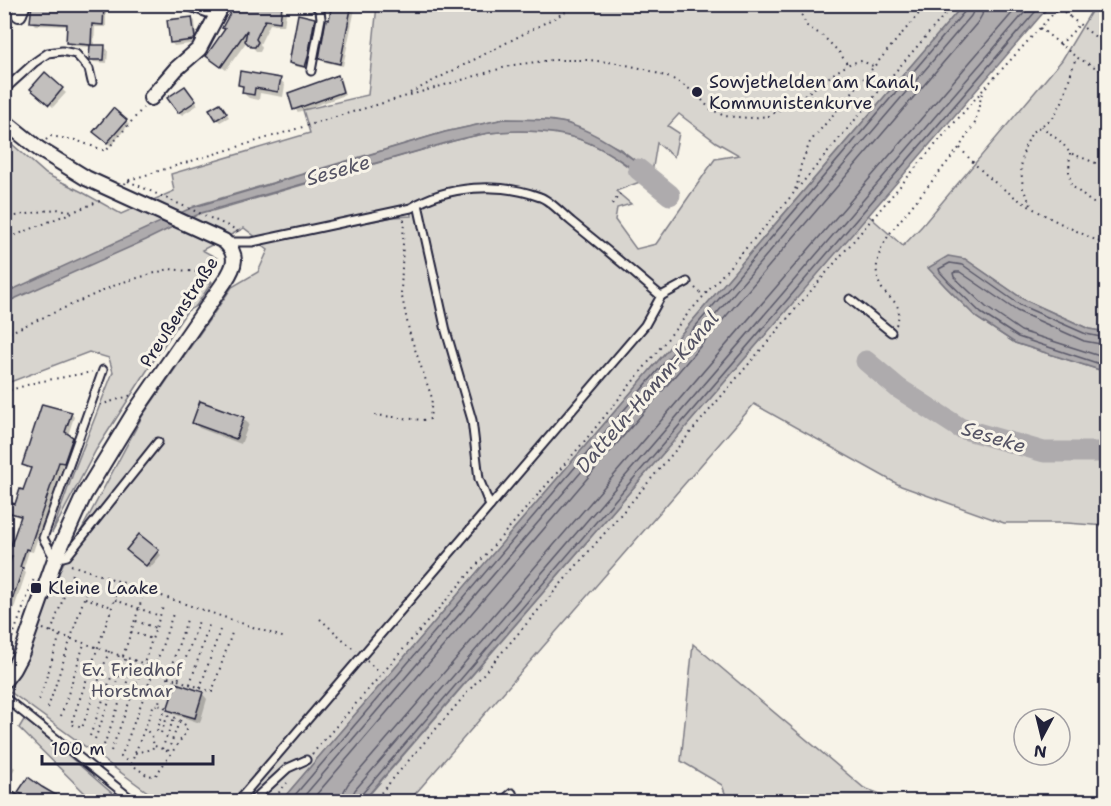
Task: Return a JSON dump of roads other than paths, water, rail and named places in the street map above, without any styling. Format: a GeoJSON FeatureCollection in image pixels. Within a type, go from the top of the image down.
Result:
{"type":"FeatureCollection","features":[{"type":"Feature","properties":{"kind":"street"},"geometry":{"type":"LineString","coordinates":[[151,98],[176,69],[199,49],[219,9],[192,4]]}},
{"type":"Feature","properties":{"kind":"street","name":"Preußenstraße"},"geometry":{"type":"LineString","coordinates":[[4,121],[39,149],[86,178],[210,234],[231,248],[234,255],[231,273],[134,413],[84,495],[55,559],[18,661],[4,681]]}},
{"type":"Feature","properties":{"kind":"lane"},"geometry":{"type":"LineString","coordinates":[[311,71],[321,18],[320,11],[314,4]]}},
{"type":"Feature","properties":{"kind":"lane"},"geometry":{"type":"LineString","coordinates":[[4,90],[48,53],[62,51],[76,54],[88,69],[92,82]]}},
{"type":"Feature","properties":{"kind":"lane"},"geometry":{"type":"LineString","coordinates":[[224,242],[252,242],[405,210],[427,199],[458,190],[488,188],[515,190],[542,197],[661,296]]}},
{"type":"Feature","properties":{"kind":"lane"},"geometry":{"type":"LineString","coordinates":[[418,204],[446,331],[472,420],[479,479],[490,506]]}},
{"type":"Feature","properties":{"kind":"lane"},"geometry":{"type":"LineString","coordinates":[[237,801],[645,325],[661,296],[687,282]]}},
{"type":"Feature","properties":{"kind":"lane"},"geometry":{"type":"LineString","coordinates":[[850,299],[891,332]]}},
{"type":"Feature","properties":{"kind":"lane"},"geometry":{"type":"LineString","coordinates":[[103,370],[43,538],[55,559],[67,556],[159,442]]}},
{"type":"Feature","properties":{"kind":"lane"},"geometry":{"type":"LineString","coordinates":[[4,697],[135,801]]}},
{"type":"Feature","properties":{"kind":"lane"},"geometry":{"type":"LineString","coordinates":[[251,801],[288,768],[306,760]]}},
{"type":"Feature","properties":{"kind":"lane"},"geometry":{"type":"LineString","coordinates":[[4,792],[20,801]]}},
{"type":"Feature","properties":{"kind":"lane"},"geometry":{"type":"LineString","coordinates":[[501,801],[512,793],[516,801]]}},
{"type":"Feature","properties":{"kind":"water","name":"Datteln-Hamm-Kanal"},"geometry":{"type":"Polygon","coordinates":[[[963,5],[1050,5],[363,801],[281,801],[963,5]]]}},
{"type":"Feature","properties":{"kind":"water"},"geometry":{"type":"Polygon","coordinates":[[[504,119],[553,121],[580,128],[622,152],[652,173],[653,177],[662,184],[658,188],[598,147],[566,135],[513,131],[484,134],[201,213],[5,303],[5,293],[191,208],[445,132],[504,119]]]}},
{"type":"Feature","properties":{"kind":"water"},"geometry":{"type":"Polygon","coordinates":[[[948,256],[965,259],[1023,299],[1089,329],[1106,332],[1106,372],[1015,343],[977,318],[928,268],[948,256]]]}},
{"type":"Feature","properties":{"kind":"waterway","name":"Seseke"},"geometry":{"type":"LineString","coordinates":[[638,169],[670,195]]}},
{"type":"Feature","properties":{"kind":"waterway","name":"Seseke"},"geometry":{"type":"LineString","coordinates":[[866,361],[898,388],[960,428],[1044,452],[1106,452]]}},
{"type":"Feature","properties":{"kind":"place","name":"Sowjethelden am Kanal, Kommunistenkurve"},"geometry":{"type":"Point","coordinates":[697,92]}},
{"type":"Feature","properties":{"kind":"place","name":"Kleine Laake"},"geometry":{"type":"Point","coordinates":[36,588]}},
{"type":"Feature","properties":{"kind":"park label","name":"Ev. Friedhof Horstmar"},"geometry":{"type":"Point","coordinates":[132,680]}}]}
